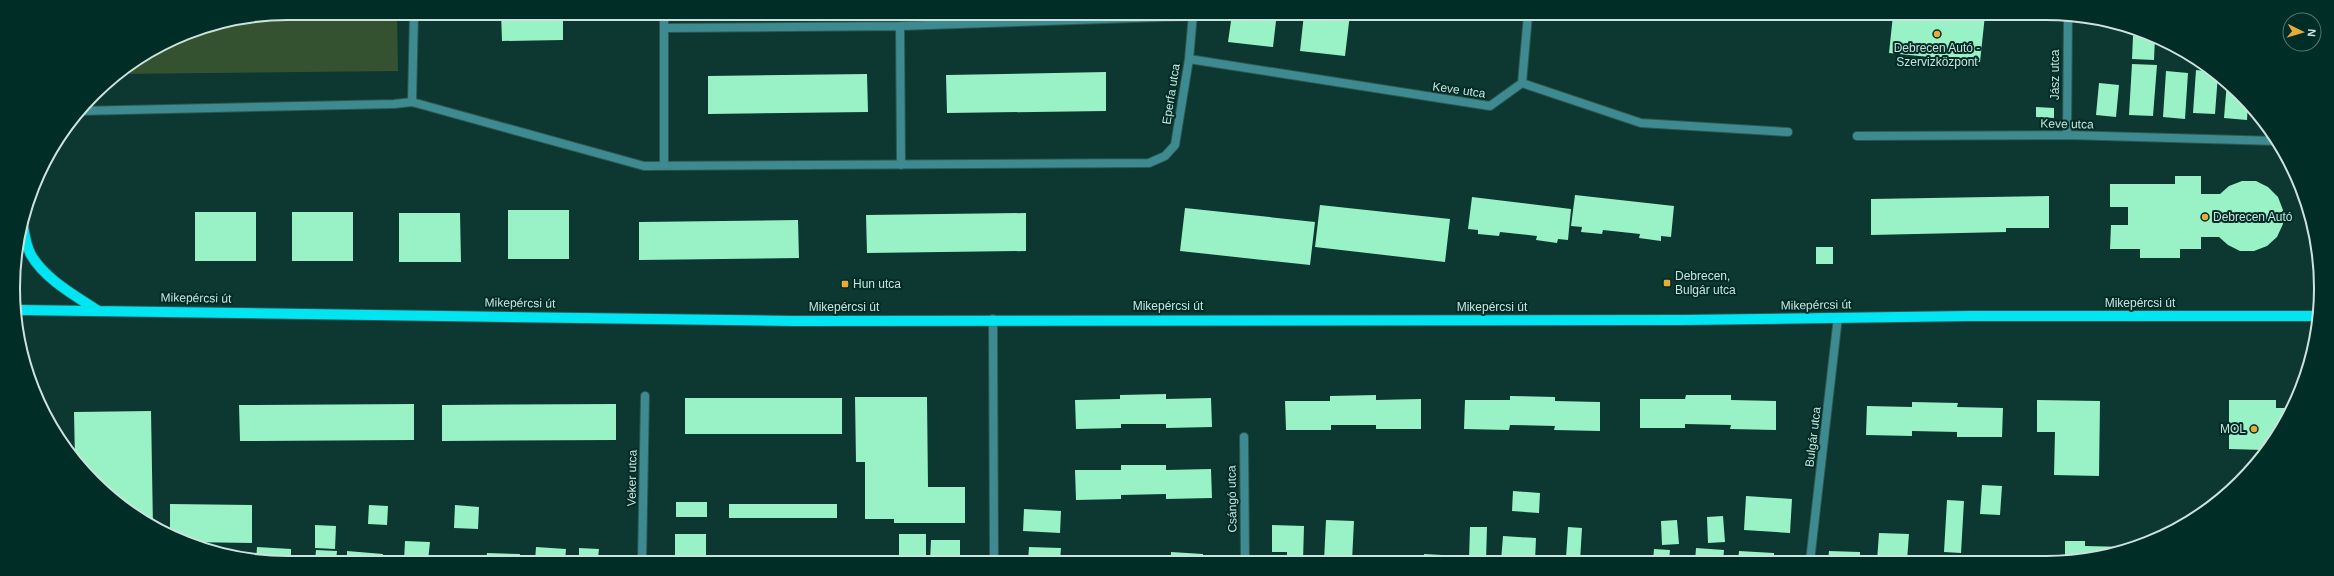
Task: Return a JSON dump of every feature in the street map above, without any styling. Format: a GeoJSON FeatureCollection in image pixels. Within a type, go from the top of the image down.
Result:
{"type":"FeatureCollection","features":[{"type":"Feature","properties":{"kind":"main road"},"geometry":{"type":"LineString","coordinates":[[25,238],[31,255],[64,289],[97,310]]}},
{"type":"Feature","properties":{"kind":"main road","name":"Mikepércsi út"},"geometry":{"type":"LineString","coordinates":[[21,310],[794,321],[993,319],[1682,320],[1838,317],[2312,316]]}},
{"type":"Feature","properties":{"kind":"street"},"geometry":{"type":"LineString","coordinates":[[412,102],[414,20]]}},
{"type":"Feature","properties":{"kind":"street"},"geometry":{"type":"LineString","coordinates":[[664,20],[664,166]]}},
{"type":"Feature","properties":{"kind":"street"},"geometry":{"type":"LineString","coordinates":[[664,28],[900,26],[1060,20]]}},
{"type":"Feature","properties":{"kind":"street","name":"Eperfa utca"},"geometry":{"type":"LineString","coordinates":[[901,165],[1149,163],[1165,156],[1175,145],[1189,59],[1193,20]]}},
{"type":"Feature","properties":{"kind":"street"},"geometry":{"type":"LineString","coordinates":[[1528,20],[1522,83],[1641,123],[1788,132]]}},
{"type":"Feature","properties":{"kind":"street","name":"Jász utca"},"geometry":{"type":"LineString","coordinates":[[2067,135],[2068,21]]}},
{"type":"Feature","properties":{"kind":"street"},"geometry":{"type":"LineString","coordinates":[[87,111],[394,104],[412,102],[644,166],[901,165],[900,26]]}},
{"type":"Feature","properties":{"kind":"street","name":"Keve utca"},"geometry":{"type":"LineString","coordinates":[[1189,59],[1490,106],[1522,83]]}},
{"type":"Feature","properties":{"kind":"street","name":"Keve utca"},"geometry":{"type":"LineString","coordinates":[[1857,136],[2067,135],[2270,141]]}},
{"type":"Feature","properties":{"kind":"street","name":"Bulgár utca"},"geometry":{"type":"LineString","coordinates":[[1811,556],[1838,317]]}},
{"type":"Feature","properties":{"kind":"street"},"geometry":{"type":"LineString","coordinates":[[993,319],[994,556]]}},
{"type":"Feature","properties":{"kind":"street","name":"Veker utca"},"geometry":{"type":"LineString","coordinates":[[642,556],[646,396]]}},
{"type":"Feature","properties":{"kind":"street","name":"Csángó utca"},"geometry":{"type":"LineString","coordinates":[[1244,437],[1245,556]]}},
{"type":"Feature","properties":{"kind":"green space"},"geometry":{"type":"Polygon","coordinates":[[[288,20],[397,20],[398,71],[127,74],[169,48],[202,34],[253,22],[288,20]]]}},
{"type":"Feature","properties":{"kind":"building"},"geometry":{"type":"Polygon","coordinates":[[[501,20],[563,20],[563,40],[502,41],[501,20]]]}},
{"type":"Feature","properties":{"kind":"building"},"geometry":{"type":"Polygon","coordinates":[[[1231,20],[1276,21],[1273,47],[1228,42],[1231,20]]]}},
{"type":"Feature","properties":{"kind":"building"},"geometry":{"type":"Polygon","coordinates":[[[1303,20],[1349,20],[1345,56],[1300,51],[1303,20]]]}},
{"type":"Feature","properties":{"kind":"building","name":"Debrecen Autó - Szervizközpont"},"geometry":{"type":"Polygon","coordinates":[[[1892,20],[1984,20],[1980,62],[1889,53],[1892,20]]]}},
{"type":"Feature","properties":{"kind":"building"},"geometry":{"type":"Polygon","coordinates":[[[2133,36],[2138,36],[2155,43],[2154,60],[2132,59],[2133,36]]]}},
{"type":"Feature","properties":{"kind":"building"},"geometry":{"type":"Polygon","coordinates":[[[2132,64],[2157,65],[2153,116],[2129,115],[2132,64]]]}},
{"type":"Feature","properties":{"kind":"building"},"geometry":{"type":"Polygon","coordinates":[[[2196,70],[2203,71],[2217,82],[2215,114],[2193,113],[2196,70]]]}},
{"type":"Feature","properties":{"kind":"building"},"geometry":{"type":"Polygon","coordinates":[[[2166,71],[2188,73],[2185,119],[2163,117],[2166,71]]]}},
{"type":"Feature","properties":{"kind":"building"},"geometry":{"type":"Polygon","coordinates":[[[1106,72],[1106,111],[947,113],[946,75],[1106,72]]]}},
{"type":"Feature","properties":{"kind":"building"},"geometry":{"type":"Polygon","coordinates":[[[867,74],[868,112],[708,114],[708,76],[867,74]]]}},
{"type":"Feature","properties":{"kind":"building"},"geometry":{"type":"Polygon","coordinates":[[[2099,83],[2119,85],[2116,117],[2096,115],[2099,83]]]}},
{"type":"Feature","properties":{"kind":"building"},"geometry":{"type":"Polygon","coordinates":[[[2226,90],[2236,98],[2247,112],[2247,120],[2224,118],[2226,90]]]}},
{"type":"Feature","properties":{"kind":"building"},"geometry":{"type":"Polygon","coordinates":[[[2036,107],[2054,108],[2054,118],[2036,117],[2036,107]]]}},
{"type":"Feature","properties":{"kind":"building","name":"Debrecen Autó"},"geometry":{"type":"Polygon","coordinates":[[[2175,176],[2201,176],[2201,194],[2220,194],[2229,186],[2242,181],[2256,181],[2268,187],[2278,197],[2283,210],[2283,224],[2277,237],[2267,246],[2254,251],[2240,251],[2228,245],[2219,237],[2201,237],[2201,249],[2180,249],[2180,258],[2140,258],[2140,249],[2110,249],[2111,225],[2128,225],[2128,207],[2110,207],[2110,184],[2175,184],[2175,176]]]}},
{"type":"Feature","properties":{"kind":"building"},"geometry":{"type":"Polygon","coordinates":[[[1575,195],[1674,206],[1671,237],[1661,236],[1661,241],[1639,238],[1640,234],[1603,230],[1602,234],[1581,232],[1582,227],[1571,226],[1575,195]]]}},
{"type":"Feature","properties":{"kind":"building"},"geometry":{"type":"Polygon","coordinates":[[[2049,196],[2049,228],[2006,228],[2006,232],[1871,235],[1871,199],[2049,196]]]}},
{"type":"Feature","properties":{"kind":"building"},"geometry":{"type":"Polygon","coordinates":[[[1472,197],[1571,209],[1568,240],[1558,239],[1557,243],[1536,240],[1537,236],[1500,232],[1499,236],[1478,234],[1478,230],[1468,229],[1472,197]]]}},
{"type":"Feature","properties":{"kind":"building"},"geometry":{"type":"Polygon","coordinates":[[[1320,205],[1450,219],[1445,262],[1315,247],[1320,205]]]}},
{"type":"Feature","properties":{"kind":"building"},"geometry":{"type":"Polygon","coordinates":[[[1185,208],[1315,222],[1310,265],[1180,251],[1185,208]]]}},
{"type":"Feature","properties":{"kind":"building"},"geometry":{"type":"Polygon","coordinates":[[[508,210],[569,210],[569,259],[508,259],[508,210]]]}},
{"type":"Feature","properties":{"kind":"building"},"geometry":{"type":"Polygon","coordinates":[[[195,212],[256,212],[256,261],[195,261],[195,212]]]}},
{"type":"Feature","properties":{"kind":"building"},"geometry":{"type":"Polygon","coordinates":[[[292,212],[353,212],[353,261],[292,261],[292,212]]]}},
{"type":"Feature","properties":{"kind":"building"},"geometry":{"type":"Polygon","coordinates":[[[399,213],[460,213],[461,262],[399,262],[399,213]]]}},
{"type":"Feature","properties":{"kind":"building"},"geometry":{"type":"Polygon","coordinates":[[[1026,213],[1026,251],[867,253],[866,215],[1026,213]]]}},
{"type":"Feature","properties":{"kind":"building"},"geometry":{"type":"Polygon","coordinates":[[[798,220],[799,258],[639,260],[639,222],[798,220]]]}},
{"type":"Feature","properties":{"kind":"building"},"geometry":{"type":"Polygon","coordinates":[[[1816,247],[1833,247],[1833,264],[1816,264],[1816,247]]]}},
{"type":"Feature","properties":{"kind":"building"},"geometry":{"type":"Polygon","coordinates":[[[1166,394],[1166,399],[1211,398],[1212,427],[1166,428],[1166,424],[1121,424],[1121,428],[1076,429],[1075,400],[1120,399],[1120,395],[1166,394]]]}},
{"type":"Feature","properties":{"kind":"building"},"geometry":{"type":"Polygon","coordinates":[[[1376,395],[1376,400],[1421,399],[1421,429],[1376,429],[1376,425],[1331,425],[1331,430],[1286,430],[1285,401],[1330,401],[1330,396],[1376,395]]]}},
{"type":"Feature","properties":{"kind":"building"},"geometry":{"type":"Polygon","coordinates":[[[1686,395],[1731,395],[1731,400],[1776,401],[1776,430],[1730,429],[1731,425],[1685,424],[1685,428],[1640,428],[1640,399],[1685,399],[1686,395]]]}},
{"type":"Feature","properties":{"kind":"building"},"geometry":{"type":"Polygon","coordinates":[[[1510,396],[1555,397],[1555,401],[1600,402],[1600,431],[1554,430],[1555,426],[1510,425],[1509,430],[1464,429],[1465,400],[1510,400],[1510,396]]]}},
{"type":"Feature","properties":{"kind":"building"},"geometry":{"type":"Polygon","coordinates":[[[855,397],[927,397],[928,487],[965,487],[965,523],[894,523],[894,519],[865,519],[865,462],[856,462],[855,397]]]}},
{"type":"Feature","properties":{"kind":"building"},"geometry":{"type":"Polygon","coordinates":[[[685,398],[842,398],[842,434],[685,434],[685,398]]]}},
{"type":"Feature","properties":{"kind":"building"},"geometry":{"type":"Polygon","coordinates":[[[2037,400],[2100,401],[2099,476],[2054,475],[2055,432],[2037,432],[2037,400]]]}},
{"type":"Feature","properties":{"kind":"building","name":"MOL"},"geometry":{"type":"Polygon","coordinates":[[[2229,400],[2276,400],[2276,408],[2285,408],[2260,450],[2229,449],[2229,400]]]}},
{"type":"Feature","properties":{"kind":"building"},"geometry":{"type":"Polygon","coordinates":[[[1912,402],[1958,403],[1957,407],[2003,408],[2002,437],[1957,437],[1957,432],[1912,431],[1912,436],[1866,435],[1867,406],[1912,407],[1912,402]]]}},
{"type":"Feature","properties":{"kind":"building"},"geometry":{"type":"Polygon","coordinates":[[[414,404],[414,440],[240,441],[239,405],[414,404]]]}},
{"type":"Feature","properties":{"kind":"building"},"geometry":{"type":"Polygon","coordinates":[[[616,404],[616,440],[442,441],[442,405],[616,404]]]}},
{"type":"Feature","properties":{"kind":"building"},"geometry":{"type":"Polygon","coordinates":[[[151,411],[153,519],[125,501],[98,478],[75,451],[74,412],[151,411]]]}},
{"type":"Feature","properties":{"kind":"building"},"geometry":{"type":"Polygon","coordinates":[[[1121,465],[1166,465],[1166,470],[1211,469],[1212,498],[1166,499],[1166,494],[1121,495],[1121,499],[1076,500],[1075,470],[1121,470],[1121,465]]]}},
{"type":"Feature","properties":{"kind":"building"},"geometry":{"type":"Polygon","coordinates":[[[1982,485],[2002,486],[2000,515],[1980,514],[1982,485]]]}},
{"type":"Feature","properties":{"kind":"building"},"geometry":{"type":"Polygon","coordinates":[[[1513,491],[1540,493],[1539,513],[1512,511],[1513,491]]]}},
{"type":"Feature","properties":{"kind":"building"},"geometry":{"type":"Polygon","coordinates":[[[1746,496],[1792,499],[1790,533],[1744,530],[1746,496]]]}},
{"type":"Feature","properties":{"kind":"building"},"geometry":{"type":"Polygon","coordinates":[[[1947,500],[1964,501],[1961,553],[1944,552],[1947,500]]]}},
{"type":"Feature","properties":{"kind":"building"},"geometry":{"type":"Polygon","coordinates":[[[676,502],[707,502],[707,517],[676,517],[676,502]]]}},
{"type":"Feature","properties":{"kind":"building"},"geometry":{"type":"Polygon","coordinates":[[[170,504],[252,505],[252,543],[203,542],[170,528],[170,504]]]}},
{"type":"Feature","properties":{"kind":"building"},"geometry":{"type":"Polygon","coordinates":[[[729,504],[837,504],[837,518],[729,518],[729,504]]]}},
{"type":"Feature","properties":{"kind":"building"},"geometry":{"type":"Polygon","coordinates":[[[369,505],[388,506],[387,525],[368,524],[369,505]]]}},
{"type":"Feature","properties":{"kind":"building"},"geometry":{"type":"Polygon","coordinates":[[[455,505],[479,507],[478,529],[454,528],[455,505]]]}},
{"type":"Feature","properties":{"kind":"building"},"geometry":{"type":"Polygon","coordinates":[[[1024,509],[1061,511],[1060,533],[1023,531],[1024,509]]]}},
{"type":"Feature","properties":{"kind":"building"},"geometry":{"type":"Polygon","coordinates":[[[1723,516],[1725,542],[1708,543],[1707,517],[1723,516]]]}},
{"type":"Feature","properties":{"kind":"building"},"geometry":{"type":"Polygon","coordinates":[[[1326,520],[1354,521],[1352,556],[1324,556],[1326,520]]]}},
{"type":"Feature","properties":{"kind":"building"},"geometry":{"type":"Polygon","coordinates":[[[1677,520],[1679,544],[1662,545],[1661,521],[1677,520]]]}},
{"type":"Feature","properties":{"kind":"building"},"geometry":{"type":"Polygon","coordinates":[[[315,525],[336,526],[335,549],[315,548],[315,525]]]}},
{"type":"Feature","properties":{"kind":"building"},"geometry":{"type":"Polygon","coordinates":[[[1272,525],[1304,526],[1303,556],[1287,556],[1287,552],[1272,552],[1272,525]]]}},
{"type":"Feature","properties":{"kind":"building"},"geometry":{"type":"Polygon","coordinates":[[[1470,527],[1487,527],[1486,556],[1469,556],[1470,527]]]}},
{"type":"Feature","properties":{"kind":"building"},"geometry":{"type":"Polygon","coordinates":[[[1568,527],[1582,528],[1580,556],[1566,556],[1568,527]]]}},
{"type":"Feature","properties":{"kind":"building"},"geometry":{"type":"Polygon","coordinates":[[[1879,533],[1909,534],[1907,556],[1877,556],[1879,533]]]}},
{"type":"Feature","properties":{"kind":"building"},"geometry":{"type":"Polygon","coordinates":[[[675,534],[706,534],[706,556],[675,556],[675,534]]]}},
{"type":"Feature","properties":{"kind":"building"},"geometry":{"type":"Polygon","coordinates":[[[899,534],[926,534],[926,556],[899,556],[899,534]]]}},
{"type":"Feature","properties":{"kind":"building"},"geometry":{"type":"Polygon","coordinates":[[[1503,536],[1536,538],[1535,556],[1501,556],[1503,536]]]}},
{"type":"Feature","properties":{"kind":"building"},"geometry":{"type":"Polygon","coordinates":[[[931,540],[960,540],[960,556],[930,556],[931,540]]]}},
{"type":"Feature","properties":{"kind":"building"},"geometry":{"type":"Polygon","coordinates":[[[405,541],[430,542],[429,556],[404,556],[405,541]]]}},
{"type":"Feature","properties":{"kind":"building"},"geometry":{"type":"Polygon","coordinates":[[[2065,541],[2085,541],[2085,546],[2116,547],[2081,554],[2065,555],[2065,541]]]}},
{"type":"Feature","properties":{"kind":"building"},"geometry":{"type":"Polygon","coordinates":[[[257,547],[291,549],[291,556],[256,554],[257,547]]]}},
{"type":"Feature","properties":{"kind":"building"},"geometry":{"type":"Polygon","coordinates":[[[536,547],[566,549],[565,556],[535,556],[536,547]]]}},
{"type":"Feature","properties":{"kind":"building"},"geometry":{"type":"Polygon","coordinates":[[[1029,547],[1061,548],[1060,556],[1028,556],[1029,547]]]}},
{"type":"Feature","properties":{"kind":"building"},"geometry":{"type":"Polygon","coordinates":[[[579,548],[599,549],[598,556],[579,556],[579,548]]]}},
{"type":"Feature","properties":{"kind":"building"},"geometry":{"type":"Polygon","coordinates":[[[1696,548],[1724,550],[1723,556],[1695,556],[1696,548]]]}},
{"type":"Feature","properties":{"kind":"building"},"geometry":{"type":"Polygon","coordinates":[[[1654,549],[1670,550],[1669,556],[1653,556],[1654,549]]]}},
{"type":"Feature","properties":{"kind":"building"},"geometry":{"type":"Polygon","coordinates":[[[316,550],[337,551],[336,556],[315,556],[316,550]]]}},
{"type":"Feature","properties":{"kind":"building"},"geometry":{"type":"Polygon","coordinates":[[[347,551],[383,554],[383,556],[347,556],[347,551]]]}},
{"type":"Feature","properties":{"kind":"building"},"geometry":{"type":"Polygon","coordinates":[[[1739,551],[1774,553],[1774,556],[1738,556],[1739,551]]]}},
{"type":"Feature","properties":{"kind":"building"},"geometry":{"type":"Polygon","coordinates":[[[1829,551],[1860,552],[1860,556],[1828,556],[1829,551]]]}},
{"type":"Feature","properties":{"kind":"building"},"geometry":{"type":"Polygon","coordinates":[[[1171,552],[1203,554],[1203,556],[1171,556],[1171,552]]]}},
{"type":"Feature","properties":{"kind":"building"},"geometry":{"type":"Polygon","coordinates":[[[487,553],[520,554],[520,556],[487,556],[487,553]]]}},
{"type":"Feature","properties":{"kind":"building"},"geometry":{"type":"Polygon","coordinates":[[[1424,554],[1442,555],[1442,556],[1424,556],[1424,554]]]}},
{"type":"Feature","properties":{"kind":"place","name":"Debrecen Autó - Szervizközpont"},"geometry":{"type":"Point","coordinates":[1937,34]}},
{"type":"Feature","properties":{"kind":"place","name":"Debrecen Autó"},"geometry":{"type":"Point","coordinates":[2205,217]}},
{"type":"Feature","properties":{"kind":"place","name":"Debrecen, Bulgár utca"},"geometry":{"type":"Point","coordinates":[1667,283]}},
{"type":"Feature","properties":{"kind":"place","name":"Hun utca"},"geometry":{"type":"Point","coordinates":[845,284]}},
{"type":"Feature","properties":{"kind":"place","name":"MOL"},"geometry":{"type":"Point","coordinates":[2254,429]}}]}
